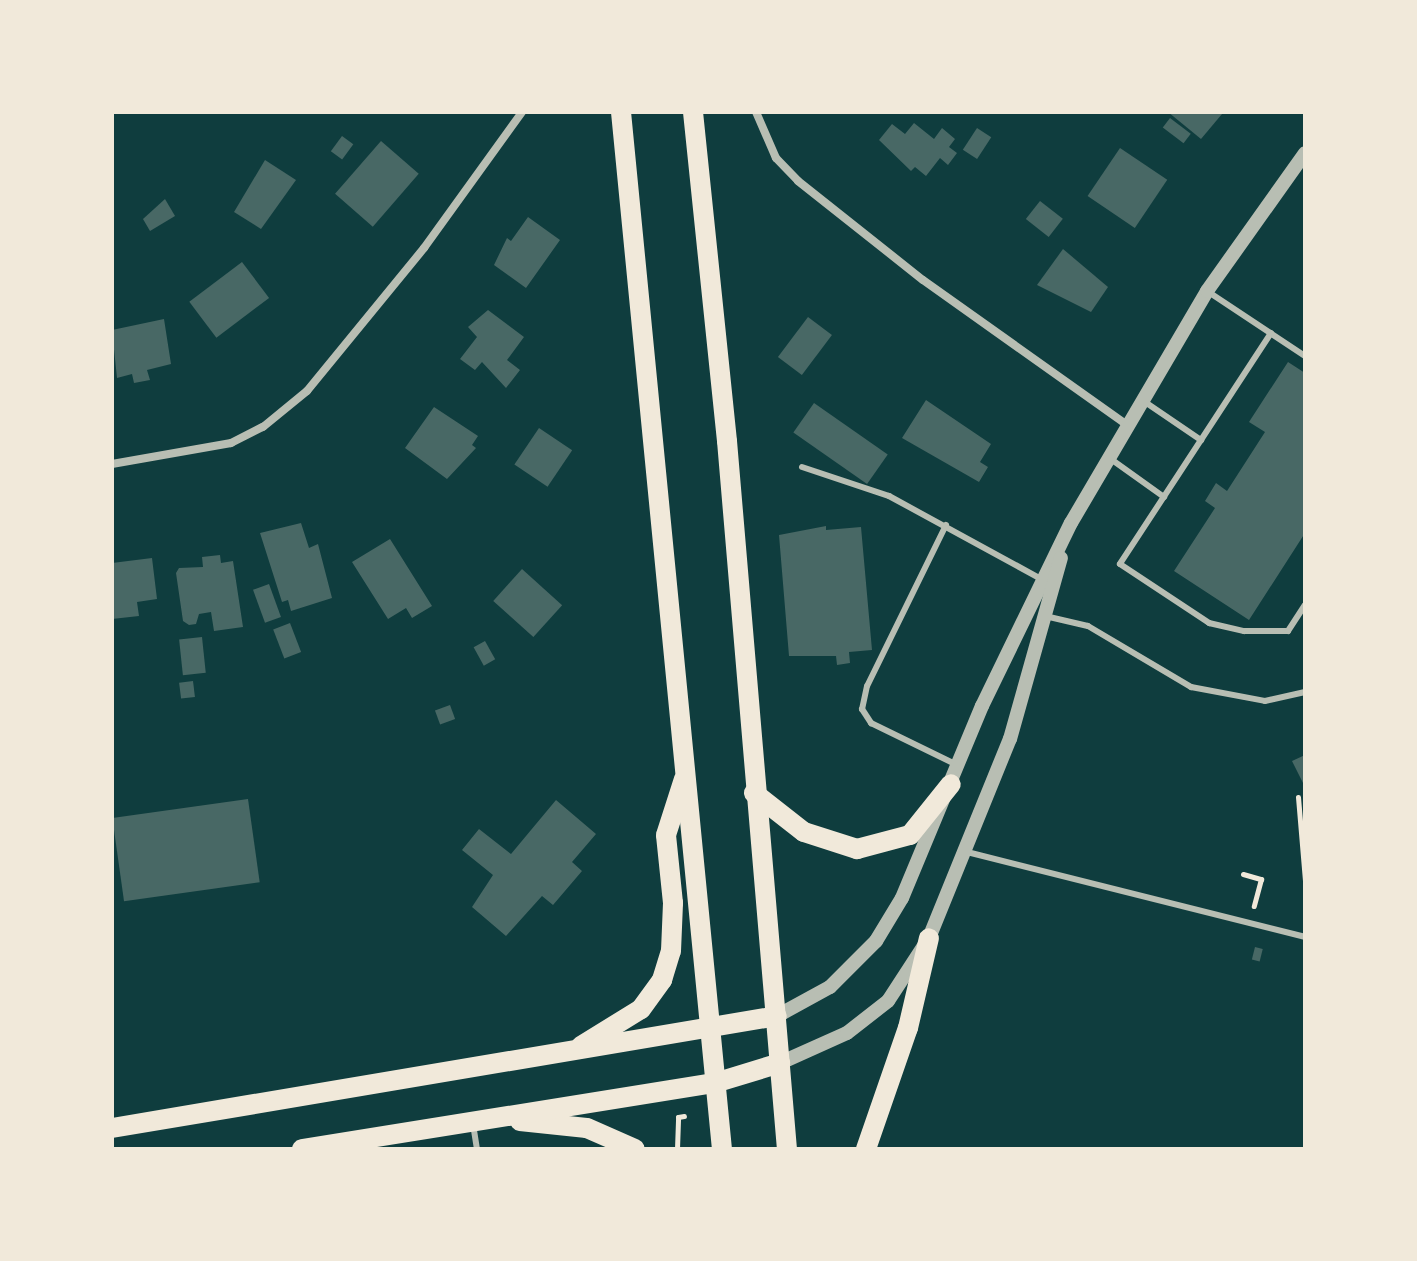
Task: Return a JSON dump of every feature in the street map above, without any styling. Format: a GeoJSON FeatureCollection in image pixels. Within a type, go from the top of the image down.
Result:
{"type":"FeatureCollection","features":[{"type":"Feature","properties":{"kind":"main road"},"geometry":{"type":"LineString","coordinates":[[621,112],[718,1082],[722,1149]]}},
{"type":"Feature","properties":{"kind":"main road"},"geometry":{"type":"LineString","coordinates":[[693,112],[727,441],[754,793],[787,1149]]}},
{"type":"Feature","properties":{"kind":"main road"},"geometry":{"type":"LineString","coordinates":[[563,1055],[641,1009],[662,980],[671,951],[673,903],[666,835],[686,771]]}},
{"type":"Feature","properties":{"kind":"main road"},"geometry":{"type":"LineString","coordinates":[[754,793],[804,832],[857,849],[910,835],[954,775]]}},
{"type":"Feature","properties":{"kind":"main road"},"geometry":{"type":"LineString","coordinates":[[866,1149],[908,1028],[929,938]]}},
{"type":"Feature","properties":{"kind":"main road"},"geometry":{"type":"LineString","coordinates":[[112,1128],[563,1055],[777,1016]]}},
{"type":"Feature","properties":{"kind":"main road"},"geometry":{"type":"LineString","coordinates":[[302,1149],[718,1082],[780,1063]]}},
{"type":"Feature","properties":{"kind":"main road"},"geometry":{"type":"LineString","coordinates":[[482,1119],[587,1128],[635,1149]]}},
{"type":"Feature","properties":{"kind":"street"},"geometry":{"type":"LineString","coordinates":[[112,464],[231,443],[263,427],[307,391],[424,248],[522,112]]}},
{"type":"Feature","properties":{"kind":"street"},"geometry":{"type":"LineString","coordinates":[[756,112],[776,158],[798,181],[923,280],[1127,425]]}},
{"type":"Feature","properties":{"kind":"street"},"geometry":{"type":"LineString","coordinates":[[777,1016],[830,987],[876,941],[902,898],[954,775],[1071,523],[1207,291],[1305,153]]}},
{"type":"Feature","properties":{"kind":"street"},"geometry":{"type":"LineString","coordinates":[[780,1063],[847,1033],[888,1001],[929,938],[967,852],[1010,739],[1071,523]]}},
{"type":"Feature","properties":{"kind":"lane"},"geometry":{"type":"LineString","coordinates":[[1207,291],[1305,356]]}},
{"type":"Feature","properties":{"kind":"lane"},"geometry":{"type":"LineString","coordinates":[[1271,333],[1120,564],[1209,623],[1244,631],[1288,631],[1305,605]]}},
{"type":"Feature","properties":{"kind":"lane"},"geometry":{"type":"LineString","coordinates":[[1142,400],[1201,440]]}},
{"type":"Feature","properties":{"kind":"lane"},"geometry":{"type":"LineString","coordinates":[[1108,457],[1164,497]]}},
{"type":"Feature","properties":{"kind":"lane"},"geometry":{"type":"LineString","coordinates":[[802,467],[889,496],[1043,580]]}},
{"type":"Feature","properties":{"kind":"lane"},"geometry":{"type":"LineString","coordinates":[[946,525],[867,686],[862,709],[871,723],[954,775]]}},
{"type":"Feature","properties":{"kind":"lane"},"geometry":{"type":"LineString","coordinates":[[1045,616],[1088,626],[1191,687],[1265,701],[1305,692]]}},
{"type":"Feature","properties":{"kind":"lane"},"geometry":{"type":"LineString","coordinates":[[967,852],[1305,937]]}},
{"type":"Feature","properties":{"kind":"lane"},"geometry":{"type":"LineString","coordinates":[[477,1149],[482,1119]]}},
{"type":"Feature","properties":{"kind":"path"},"geometry":{"type":"LineString","coordinates":[[1298,797],[1305,881]]}},
{"type":"Feature","properties":{"kind":"path"},"geometry":{"type":"LineString","coordinates":[[1243,874],[1261,879],[1249,923]]}},
{"type":"Feature","properties":{"kind":"path"},"geometry":{"type":"LineString","coordinates":[[677,1149],[678,1117],[696,1115]]}},
{"type":"Feature","properties":{"kind":"building"},"geometry":{"type":"Polygon","coordinates":[[[1168,112],[1219,112],[1222,114],[1201,139],[1168,112]]]}},
{"type":"Feature","properties":{"kind":"building"},"geometry":{"type":"Polygon","coordinates":[[[1170,118],[1191,134],[1184,143],[1163,128],[1170,118]]]}},
{"type":"Feature","properties":{"kind":"building"},"geometry":{"type":"Polygon","coordinates":[[[914,123],[934,139],[942,128],[955,139],[949,147],[957,153],[948,165],[940,158],[926,176],[915,167],[911,171],[879,140],[892,124],[905,134],[914,123]]]}},
{"type":"Feature","properties":{"kind":"building"},"geometry":{"type":"Polygon","coordinates":[[[977,128],[991,137],[977,159],[963,150],[977,128]]]}},
{"type":"Feature","properties":{"kind":"building"},"geometry":{"type":"Polygon","coordinates":[[[342,136],[353,144],[342,160],[331,151],[342,136]]]}},
{"type":"Feature","properties":{"kind":"building"},"geometry":{"type":"Polygon","coordinates":[[[381,141],[419,174],[373,227],[335,194],[381,141]]]}},
{"type":"Feature","properties":{"kind":"building"},"geometry":{"type":"Polygon","coordinates":[[[1120,148],[1167,180],[1135,228],[1088,196],[1120,148]]]}},
{"type":"Feature","properties":{"kind":"building"},"geometry":{"type":"Polygon","coordinates":[[[265,160],[296,180],[261,229],[234,212],[265,160]]]}},
{"type":"Feature","properties":{"kind":"building"},"geometry":{"type":"Polygon","coordinates":[[[165,199],[175,216],[150,231],[143,219],[165,199]]]}},
{"type":"Feature","properties":{"kind":"building"},"geometry":{"type":"Polygon","coordinates":[[[1040,201],[1063,219],[1049,237],[1026,219],[1040,201]]]}},
{"type":"Feature","properties":{"kind":"building"},"geometry":{"type":"Polygon","coordinates":[[[528,217],[560,240],[526,288],[494,265],[507,238],[511,241],[528,217]]]}},
{"type":"Feature","properties":{"kind":"building"},"geometry":{"type":"Polygon","coordinates":[[[1063,249],[1108,287],[1091,312],[1037,285],[1063,249]]]}},
{"type":"Feature","properties":{"kind":"building"},"geometry":{"type":"Polygon","coordinates":[[[242,262],[269,298],[216,338],[189,302],[242,262]]]}},
{"type":"Feature","properties":{"kind":"building"},"geometry":{"type":"Polygon","coordinates":[[[488,310],[524,337],[507,360],[520,370],[506,388],[482,362],[475,370],[460,359],[477,337],[468,327],[488,310]]]}},
{"type":"Feature","properties":{"kind":"building"},"geometry":{"type":"Polygon","coordinates":[[[808,317],[832,335],[802,375],[778,357],[808,317]]]}},
{"type":"Feature","properties":{"kind":"building"},"geometry":{"type":"Polygon","coordinates":[[[164,319],[171,364],[147,370],[150,380],[134,383],[132,374],[117,378],[112,330],[164,319]]]}},
{"type":"Feature","properties":{"kind":"building"},"geometry":{"type":"Polygon","coordinates":[[[1288,362],[1305,373],[1305,533],[1249,620],[1174,571],[1215,508],[1205,501],[1216,483],[1227,491],[1265,432],[1249,422],[1288,362]]]}},
{"type":"Feature","properties":{"kind":"building"},"geometry":{"type":"Polygon","coordinates":[[[926,400],[991,444],[980,462],[988,467],[979,482],[902,438],[926,400]]]}},
{"type":"Feature","properties":{"kind":"building"},"geometry":{"type":"Polygon","coordinates":[[[814,403],[888,455],[867,484],[793,432],[814,403]]]}},
{"type":"Feature","properties":{"kind":"building"},"geometry":{"type":"Polygon","coordinates":[[[434,407],[478,436],[472,445],[476,448],[447,479],[405,448],[434,407]]]}},
{"type":"Feature","properties":{"kind":"building"},"geometry":{"type":"Polygon","coordinates":[[[539,428],[572,450],[548,487],[514,464],[539,428]]]}},
{"type":"Feature","properties":{"kind":"building"},"geometry":{"type":"Polygon","coordinates":[[[301,523],[309,548],[318,544],[332,598],[291,611],[288,600],[282,602],[260,533],[301,523]]]}},
{"type":"Feature","properties":{"kind":"building"},"geometry":{"type":"Polygon","coordinates":[[[826,526],[826,530],[861,527],[872,650],[849,652],[850,663],[837,665],[836,656],[789,656],[779,535],[826,526]]]}},
{"type":"Feature","properties":{"kind":"building"},"geometry":{"type":"Polygon","coordinates":[[[390,539],[432,606],[412,618],[406,608],[388,619],[352,562],[390,539]]]}},
{"type":"Feature","properties":{"kind":"building"},"geometry":{"type":"Polygon","coordinates":[[[220,555],[221,563],[233,561],[243,627],[214,631],[211,612],[199,614],[196,624],[189,625],[183,621],[176,573],[179,568],[203,567],[202,557],[220,555]]]}},
{"type":"Feature","properties":{"kind":"building"},"geometry":{"type":"Polygon","coordinates":[[[152,558],[157,599],[137,602],[139,616],[112,619],[112,563],[152,558]]]}},
{"type":"Feature","properties":{"kind":"building"},"geometry":{"type":"Polygon","coordinates":[[[522,569],[562,605],[533,637],[493,601],[522,569]]]}},
{"type":"Feature","properties":{"kind":"building"},"geometry":{"type":"Polygon","coordinates":[[[269,584],[281,617],[265,623],[253,590],[269,584]]]}},
{"type":"Feature","properties":{"kind":"building"},"geometry":{"type":"Polygon","coordinates":[[[290,623],[301,652],[284,658],[273,629],[290,623]]]}},
{"type":"Feature","properties":{"kind":"building"},"geometry":{"type":"Polygon","coordinates":[[[202,637],[206,673],[183,675],[179,639],[202,637]]]}},
{"type":"Feature","properties":{"kind":"building"},"geometry":{"type":"Polygon","coordinates":[[[485,641],[495,659],[484,666],[474,647],[485,641]]]}},
{"type":"Feature","properties":{"kind":"building"},"geometry":{"type":"Polygon","coordinates":[[[193,681],[195,697],[181,699],[179,683],[193,681]]]}},
{"type":"Feature","properties":{"kind":"building"},"geometry":{"type":"Polygon","coordinates":[[[450,705],[455,719],[440,725],[435,710],[450,705]]]}},
{"type":"Feature","properties":{"kind":"building"},"geometry":{"type":"Polygon","coordinates":[[[1305,755],[1305,787],[1292,761],[1305,755]]]}},
{"type":"Feature","properties":{"kind":"building"},"geometry":{"type":"Polygon","coordinates":[[[248,799],[260,882],[124,901],[112,818],[248,799]]]}},
{"type":"Feature","properties":{"kind":"building"},"geometry":{"type":"Polygon","coordinates":[[[556,800],[596,834],[572,862],[582,871],[553,905],[542,896],[506,936],[472,907],[493,875],[462,850],[479,829],[511,854],[556,800]]]}},
{"type":"Feature","properties":{"kind":"building"},"geometry":{"type":"Polygon","coordinates":[[[1255,947],[1263,949],[1260,962],[1252,960],[1255,947]]]}}]}
